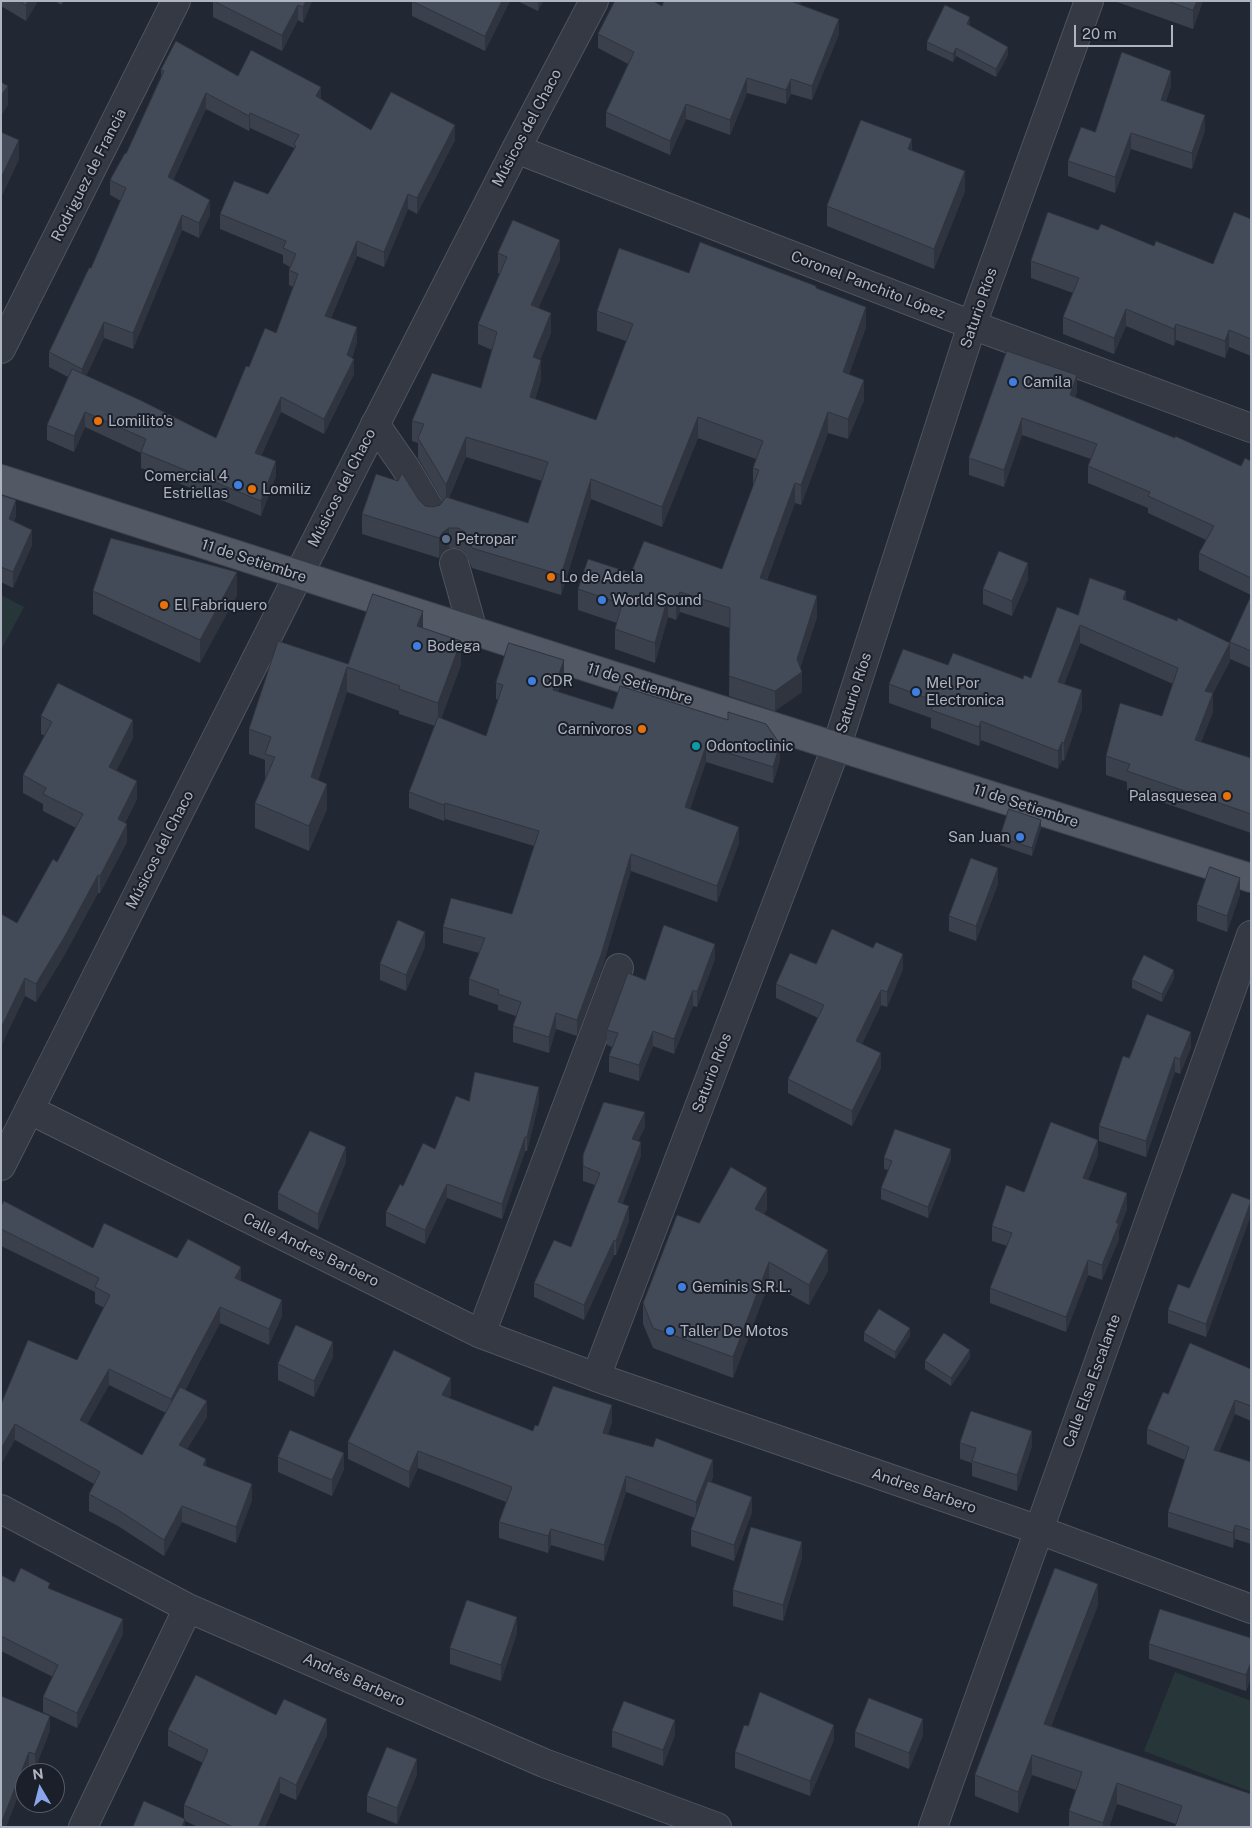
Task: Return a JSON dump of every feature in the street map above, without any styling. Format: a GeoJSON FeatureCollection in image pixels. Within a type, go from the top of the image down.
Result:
{"type":"FeatureCollection","features":[{"type":"Feature","properties":{"kind":"main road","name":"11 de Setiembre"},"geometry":{"type":"LineString","coordinates":[[1,479],[298,576],[1251,878]]}},
{"type":"Feature","properties":{"kind":"street","name":"Rodriguez de Francia"},"geometry":{"type":"LineString","coordinates":[[1,349],[176,1]]}},
{"type":"Feature","properties":{"kind":"street","name":"Músicos del Chaco"},"geometry":{"type":"LineString","coordinates":[[1,1166],[375,424],[594,1]]}},
{"type":"Feature","properties":{"kind":"street","name":"Saturio Ríos"},"geometry":{"type":"LineString","coordinates":[[596,1377],[837,746],[972,325],[1089,1]]}},
{"type":"Feature","properties":{"kind":"street","name":"Coronel Panchito López"},"geometry":{"type":"LineString","coordinates":[[516,149],[972,325],[1251,428]]}},
{"type":"Feature","properties":{"kind":"street"},"geometry":{"type":"LineString","coordinates":[[375,424],[405,467],[432,512]]}},
{"type":"Feature","properties":{"kind":"street"},"geometry":{"type":"LineString","coordinates":[[454,563],[473,631]]}},
{"type":"Feature","properties":{"kind":"street","name":"Calle Elsa Escalante"},"geometry":{"type":"LineString","coordinates":[[933,1827],[1251,935]]}},
{"type":"Feature","properties":{"kind":"street"},"geometry":{"type":"LineString","coordinates":[[481,1334],[619,968]]}},
{"type":"Feature","properties":{"kind":"street","name":"Calle Andres Barbero"},"geometry":{"type":"LineString","coordinates":[[30,1110],[481,1334],[596,1377]]}},
{"type":"Feature","properties":{"kind":"street","name":"Andres Barbero"},"geometry":{"type":"LineString","coordinates":[[596,1377],[1039,1530],[1251,1609]]}},
{"type":"Feature","properties":{"kind":"street","name":"Andrés Barbero"},"geometry":{"type":"LineString","coordinates":[[1,1509],[188,1608],[544,1763],[717,1827]]}},
{"type":"Feature","properties":{"kind":"street"},"geometry":{"type":"LineString","coordinates":[[83,1827],[188,1608]]}},
{"type":"Feature","properties":{"kind":"shaded area"},"geometry":{"type":"Polygon","coordinates":[[[1,595],[24,607],[1,650],[1,595]]]}},
{"type":"Feature","properties":{"kind":"shaded area"},"geometry":{"type":"Polygon","coordinates":[[[1175,1672],[1251,1701],[1251,1792],[1144,1751],[1175,1672]]]}},
{"type":"Feature","properties":{"kind":"building"},"geometry":{"type":"Polygon","coordinates":[[[20,1],[28,1],[26,5],[20,1]]]}},
{"type":"Feature","properties":{"kind":"building"},"geometry":{"type":"Polygon","coordinates":[[[214,1],[306,1],[303,7],[298,5],[282,35],[214,1]]]}},
{"type":"Feature","properties":{"kind":"building"},"geometry":{"type":"Polygon","coordinates":[[[412,1],[502,1],[485,36],[412,1]]]}},
{"type":"Feature","properties":{"kind":"building"},"geometry":{"type":"Polygon","coordinates":[[[615,1],[653,1],[662,6],[664,1],[794,1],[839,19],[812,86],[791,79],[786,90],[747,78],[730,120],[686,104],[670,141],[606,112],[634,52],[598,34],[615,1]]]}},
{"type":"Feature","properties":{"kind":"building"},"geometry":{"type":"Polygon","coordinates":[[[1168,1],[1197,1],[1193,10],[1168,1]]]}},
{"type":"Feature","properties":{"kind":"building"},"geometry":{"type":"Polygon","coordinates":[[[945,5],[970,17],[967,24],[1008,47],[996,69],[956,48],[953,54],[927,42],[945,5]]]}},
{"type":"Feature","properties":{"kind":"building"},"geometry":{"type":"Polygon","coordinates":[[[176,41],[238,76],[251,50],[321,87],[316,96],[371,130],[391,92],[455,125],[417,198],[408,194],[384,252],[357,241],[325,316],[357,327],[347,355],[354,359],[324,419],[281,397],[255,453],[276,461],[261,501],[141,452],[146,439],[85,412],[74,436],[47,425],[72,369],[216,438],[246,366],[249,367],[265,328],[276,333],[298,274],[289,270],[296,254],[283,248],[286,241],[220,214],[234,181],[268,194],[296,146],[294,144],[299,135],[250,113],[249,116],[206,93],[168,177],[210,200],[199,223],[182,215],[133,333],[104,322],[82,369],[49,352],[89,268],[91,268],[126,188],[110,180],[126,154],[164,71],[161,70],[176,41]]]}},
{"type":"Feature","properties":{"kind":"building"},"geometry":{"type":"Polygon","coordinates":[[[1122,52],[1171,71],[1161,100],[1205,115],[1192,153],[1131,133],[1115,177],[1068,161],[1081,127],[1095,132],[1122,52]]]}},
{"type":"Feature","properties":{"kind":"building"},"geometry":{"type":"Polygon","coordinates":[[[1,82],[8,86],[1,96],[1,82]]]}},
{"type":"Feature","properties":{"kind":"building"},"geometry":{"type":"Polygon","coordinates":[[[861,120],[912,139],[908,149],[965,171],[934,249],[827,206],[861,120]]]}},
{"type":"Feature","properties":{"kind":"building"},"geometry":{"type":"Polygon","coordinates":[[[1,132],[19,140],[1,178],[1,132]]]}},
{"type":"Feature","properties":{"kind":"building"},"geometry":{"type":"Polygon","coordinates":[[[1048,212],[1098,230],[1101,224],[1154,246],[1156,241],[1213,264],[1234,212],[1251,219],[1251,339],[1229,330],[1225,341],[1176,324],[1174,329],[1126,309],[1114,338],[1063,317],[1079,278],[1031,261],[1048,212]]]}},
{"type":"Feature","properties":{"kind":"building"},"geometry":{"type":"Polygon","coordinates":[[[513,220],[560,240],[531,305],[551,313],[533,357],[541,360],[530,397],[596,420],[633,324],[597,311],[619,248],[689,273],[700,242],[866,307],[843,372],[864,380],[848,419],[828,412],[801,485],[795,483],[760,578],[817,596],[797,659],[802,672],[775,691],[729,676],[730,608],[680,592],[676,600],[668,597],[655,643],[615,629],[622,604],[578,589],[588,559],[631,573],[644,541],[722,569],[759,470],[753,468],[763,441],[698,417],[662,507],[591,479],[561,575],[472,548],[465,532],[458,528],[449,528],[439,538],[362,514],[376,474],[398,481],[402,473],[425,506],[433,507],[440,505],[446,497],[528,523],[548,462],[466,437],[446,485],[418,438],[424,424],[412,421],[432,373],[481,388],[497,332],[478,324],[507,257],[498,253],[513,220]]]}},
{"type":"Feature","properties":{"kind":"building"},"geometry":{"type":"Polygon","coordinates":[[[1007,351],[1077,375],[1070,395],[1175,438],[1175,436],[1241,466],[1245,458],[1251,461],[1251,578],[1199,553],[1214,526],[1148,496],[1150,492],[1088,466],[1097,444],[1022,418],[1004,470],[969,458],[1007,351]]]}},
{"type":"Feature","properties":{"kind":"building"},"geometry":{"type":"Polygon","coordinates":[[[1,495],[16,500],[9,519],[32,530],[13,572],[1,567],[1,495]]]}},
{"type":"Feature","properties":{"kind":"building","name":"El Fabriquero"},"geometry":{"type":"Polygon","coordinates":[[[111,538],[237,572],[200,640],[93,591],[111,538]]]}},
{"type":"Feature","properties":{"kind":"building"},"geometry":{"type":"Polygon","coordinates":[[[999,551],[1028,563],[1012,601],[983,589],[999,551]]]}},
{"type":"Feature","properties":{"kind":"building"},"geometry":{"type":"Polygon","coordinates":[[[1090,578],[1126,591],[1123,599],[1177,621],[1178,618],[1230,643],[1205,691],[1213,693],[1195,740],[1251,758],[1251,814],[1127,771],[1130,764],[1106,756],[1120,703],[1162,716],[1178,668],[1080,625],[1058,682],[1082,690],[1064,743],[1062,742],[1058,751],[981,721],[979,727],[931,710],[935,701],[889,684],[903,649],[948,665],[953,653],[1023,679],[1024,675],[1031,678],[1057,607],[1078,615],[1090,578]]]}},
{"type":"Feature","properties":{"kind":"building"},"geometry":{"type":"Polygon","coordinates":[[[373,594],[423,611],[417,626],[461,641],[438,703],[399,689],[400,686],[347,667],[311,777],[327,784],[309,826],[255,803],[275,757],[265,754],[271,737],[249,729],[278,641],[348,664],[373,594]]]}},
{"type":"Feature","properties":{"kind":"building"},"geometry":{"type":"Polygon","coordinates":[[[1251,596],[1251,651],[1230,642],[1251,596]]]}},
{"type":"Feature","properties":{"kind":"building"},"geometry":{"type":"Polygon","coordinates":[[[509,643],[564,660],[553,690],[613,709],[620,686],[728,720],[728,712],[766,724],[780,744],[773,767],[706,746],[685,807],[739,827],[717,886],[631,854],[601,955],[577,1020],[556,1013],[549,1037],[513,1026],[521,1002],[498,994],[499,990],[469,979],[485,938],[443,927],[451,898],[512,914],[539,831],[445,803],[444,805],[409,792],[438,717],[486,736],[503,685],[496,683],[509,643]]]}},
{"type":"Feature","properties":{"kind":"building"},"geometry":{"type":"Polygon","coordinates":[[[58,683],[133,720],[109,767],[137,781],[118,819],[127,824],[100,876],[98,875],[36,984],[25,978],[1,1028],[1,914],[17,923],[53,859],[57,862],[83,814],[43,794],[46,788],[23,775],[52,722],[41,716],[58,683]]]}},
{"type":"Feature","properties":{"kind":"building","name":"San Juan"},"geometry":{"type":"Polygon","coordinates":[[[1009,809],[1041,820],[1032,848],[1000,837],[1009,809]]]}},
{"type":"Feature","properties":{"kind":"building"},"geometry":{"type":"Polygon","coordinates":[[[971,858],[998,868],[976,926],[949,916],[971,858]]]}},
{"type":"Feature","properties":{"kind":"building"},"geometry":{"type":"Polygon","coordinates":[[[1210,867],[1240,878],[1227,916],[1197,905],[1210,867]]]}},
{"type":"Feature","properties":{"kind":"building"},"geometry":{"type":"Polygon","coordinates":[[[398,920],[425,932],[406,975],[380,964],[398,920]]]}},
{"type":"Feature","properties":{"kind":"building"},"geometry":{"type":"Polygon","coordinates":[[[664,925],[715,944],[697,992],[693,990],[674,1039],[653,1031],[639,1065],[609,1056],[618,1033],[607,1030],[628,973],[645,980],[664,925]]]}},
{"type":"Feature","properties":{"kind":"building"},"geometry":{"type":"Polygon","coordinates":[[[832,929],[873,948],[876,942],[903,954],[887,992],[881,990],[856,1041],[881,1053],[852,1111],[788,1079],[824,1005],[776,984],[790,953],[816,964],[832,929]]]}},
{"type":"Feature","properties":{"kind":"building"},"geometry":{"type":"Polygon","coordinates":[[[1144,955],[1174,970],[1162,994],[1132,980],[1144,955]]]}},
{"type":"Feature","properties":{"kind":"building"},"geometry":{"type":"Polygon","coordinates":[[[1147,1014],[1191,1032],[1180,1059],[1175,1057],[1146,1141],[1099,1126],[1123,1056],[1129,1058],[1147,1014]]]}},
{"type":"Feature","properties":{"kind":"building"},"geometry":{"type":"Polygon","coordinates":[[[475,1072],[539,1087],[527,1137],[525,1137],[502,1204],[447,1184],[425,1230],[386,1212],[400,1184],[403,1186],[423,1143],[435,1149],[456,1096],[469,1101],[475,1072]]]}},
{"type":"Feature","properties":{"kind":"building"},"geometry":{"type":"Polygon","coordinates":[[[604,1102],[645,1112],[632,1139],[641,1142],[618,1202],[629,1206],[616,1241],[614,1240],[584,1305],[534,1283],[554,1240],[571,1247],[600,1173],[583,1166],[583,1155],[604,1102]]]}},
{"type":"Feature","properties":{"kind":"building"},"geometry":{"type":"Polygon","coordinates":[[[1051,1122],[1098,1140],[1083,1178],[1127,1193],[1116,1223],[1119,1223],[1102,1265],[1088,1260],[1066,1317],[990,1288],[1012,1233],[992,1226],[1006,1185],[1024,1192],[1051,1122]]]}},
{"type":"Feature","properties":{"kind":"building"},"geometry":{"type":"Polygon","coordinates":[[[895,1129],[951,1149],[928,1207],[881,1188],[892,1161],[884,1158],[895,1129]]]}},
{"type":"Feature","properties":{"kind":"building"},"geometry":{"type":"Polygon","coordinates":[[[310,1131],[346,1147],[318,1214],[278,1193],[310,1131]]]}},
{"type":"Feature","properties":{"kind":"building"},"geometry":{"type":"Polygon","coordinates":[[[731,1167],[767,1188],[755,1209],[828,1250],[809,1285],[769,1262],[733,1357],[653,1328],[643,1303],[677,1215],[699,1223],[731,1167]]]}},
{"type":"Feature","properties":{"kind":"building"},"geometry":{"type":"Polygon","coordinates":[[[1232,1193],[1251,1201],[1206,1324],[1168,1310],[1178,1284],[1189,1288],[1232,1193]]]}},
{"type":"Feature","properties":{"kind":"building"},"geometry":{"type":"Polygon","coordinates":[[[4,1201],[93,1248],[104,1223],[177,1258],[188,1239],[241,1267],[235,1278],[282,1300],[269,1329],[220,1307],[171,1399],[109,1369],[80,1420],[142,1455],[180,1387],[207,1401],[179,1445],[206,1459],[203,1465],[252,1484],[236,1527],[182,1506],[164,1540],[118,1510],[89,1494],[100,1472],[15,1424],[1,1449],[1,1404],[28,1340],[77,1360],[110,1295],[95,1287],[99,1278],[1,1229],[1,1207],[4,1201]]]}},
{"type":"Feature","properties":{"kind":"building"},"geometry":{"type":"Polygon","coordinates":[[[879,1309],[910,1328],[895,1352],[864,1333],[879,1309]]]}},
{"type":"Feature","properties":{"kind":"building"},"geometry":{"type":"Polygon","coordinates":[[[296,1325],[333,1342],[314,1381],[278,1364],[296,1325]]]}},
{"type":"Feature","properties":{"kind":"building"},"geometry":{"type":"Polygon","coordinates":[[[944,1333],[970,1350],[951,1378],[925,1361],[944,1333]]]}},
{"type":"Feature","properties":{"kind":"building"},"geometry":{"type":"Polygon","coordinates":[[[1190,1343],[1251,1369],[1251,1406],[1235,1400],[1214,1450],[1251,1462],[1251,1530],[1235,1525],[1233,1533],[1168,1512],[1189,1447],[1147,1429],[1163,1392],[1168,1394],[1190,1343]]]}},
{"type":"Feature","properties":{"kind":"building"},"geometry":{"type":"Polygon","coordinates":[[[394,1350],[451,1378],[442,1395],[533,1431],[535,1425],[538,1426],[553,1386],[612,1405],[603,1433],[653,1447],[656,1438],[713,1460],[696,1502],[626,1476],[604,1545],[551,1529],[548,1536],[499,1522],[512,1487],[418,1451],[409,1472],[348,1442],[394,1350]]]}},
{"type":"Feature","properties":{"kind":"building"},"geometry":{"type":"Polygon","coordinates":[[[971,1411],[1032,1431],[1017,1475],[972,1461],[976,1448],[960,1443],[971,1411]]]}},
{"type":"Feature","properties":{"kind":"building"},"geometry":{"type":"Polygon","coordinates":[[[290,1430],[344,1453],[332,1480],[278,1457],[290,1430]]]}},
{"type":"Feature","properties":{"kind":"building"},"geometry":{"type":"Polygon","coordinates":[[[708,1481],[752,1497],[734,1545],[691,1530],[708,1481]]]}},
{"type":"Feature","properties":{"kind":"building"},"geometry":{"type":"Polygon","coordinates":[[[751,1527],[802,1542],[783,1605],[733,1590],[751,1527]]]}},
{"type":"Feature","properties":{"kind":"building"},"geometry":{"type":"Polygon","coordinates":[[[21,1568],[50,1583],[48,1588],[123,1619],[77,1713],[43,1697],[58,1665],[1,1636],[1,1575],[14,1582],[21,1568]]]}},
{"type":"Feature","properties":{"kind":"building"},"geometry":{"type":"Polygon","coordinates":[[[1055,1568],[1098,1584],[1044,1724],[1251,1794],[1251,1827],[1175,1827],[1182,1806],[1117,1783],[1103,1823],[1069,1811],[1082,1772],[1032,1755],[1018,1792],[975,1775],[1055,1568]]]}},
{"type":"Feature","properties":{"kind":"building"},"geometry":{"type":"Polygon","coordinates":[[[467,1600],[517,1617],[501,1665],[450,1648],[467,1600]]]}},
{"type":"Feature","properties":{"kind":"building"},"geometry":{"type":"Polygon","coordinates":[[[1160,1609],[1251,1638],[1251,1662],[1246,1675],[1149,1644],[1160,1609]]]}},
{"type":"Feature","properties":{"kind":"building"},"geometry":{"type":"Polygon","coordinates":[[[196,1675],[276,1715],[284,1699],[327,1719],[296,1785],[280,1777],[258,1827],[233,1827],[184,1805],[208,1750],[168,1730],[196,1675]]]}},
{"type":"Feature","properties":{"kind":"building"},"geometry":{"type":"Polygon","coordinates":[[[760,1692],[834,1725],[810,1781],[735,1752],[744,1725],[748,1726],[760,1692]]]}},
{"type":"Feature","properties":{"kind":"building"},"geometry":{"type":"Polygon","coordinates":[[[1,1696],[50,1716],[35,1754],[29,1752],[25,1763],[15,1763],[15,1788],[1,1824],[1,1696]]]}},
{"type":"Feature","properties":{"kind":"building"},"geometry":{"type":"Polygon","coordinates":[[[869,1698],[923,1719],[909,1753],[855,1732],[869,1698]]]}},
{"type":"Feature","properties":{"kind":"building"},"geometry":{"type":"Polygon","coordinates":[[[624,1701],[675,1720],[663,1750],[612,1731],[624,1701]]]}},
{"type":"Feature","properties":{"kind":"building"},"geometry":{"type":"Polygon","coordinates":[[[387,1747],[417,1759],[397,1808],[367,1796],[387,1747]]]}},
{"type":"Feature","properties":{"kind":"building"},"geometry":{"type":"Polygon","coordinates":[[[144,1801],[185,1819],[182,1827],[133,1827],[144,1801]]]}},
{"type":"Feature","properties":{"kind":"place","name":"Camila"},"geometry":{"type":"Point","coordinates":[1013,382]}},
{"type":"Feature","properties":{"kind":"place","name":"Lomilito's"},"geometry":{"type":"Point","coordinates":[98,421]}},
{"type":"Feature","properties":{"kind":"place","name":"Comercial 4 Estriellas"},"geometry":{"type":"Point","coordinates":[238,485]}},
{"type":"Feature","properties":{"kind":"place","name":"Lomiliz"},"geometry":{"type":"Point","coordinates":[252,489]}},
{"type":"Feature","properties":{"kind":"place","name":"Petropar"},"geometry":{"type":"Point","coordinates":[446,539]}},
{"type":"Feature","properties":{"kind":"place","name":"Lo de Adela"},"geometry":{"type":"Point","coordinates":[551,577]}},
{"type":"Feature","properties":{"kind":"place","name":"World Sound"},"geometry":{"type":"Point","coordinates":[602,600]}},
{"type":"Feature","properties":{"kind":"place","name":"El Fabriquero"},"geometry":{"type":"Point","coordinates":[164,605]}},
{"type":"Feature","properties":{"kind":"place","name":"Bodega"},"geometry":{"type":"Point","coordinates":[417,646]}},
{"type":"Feature","properties":{"kind":"place","name":"CDR"},"geometry":{"type":"Point","coordinates":[532,681]}},
{"type":"Feature","properties":{"kind":"place","name":"Mel Por Electronica"},"geometry":{"type":"Point","coordinates":[916,692]}},
{"type":"Feature","properties":{"kind":"place","name":"Carnivoros"},"geometry":{"type":"Point","coordinates":[642,729]}},
{"type":"Feature","properties":{"kind":"place","name":"Odontoclinic"},"geometry":{"type":"Point","coordinates":[696,746]}},
{"type":"Feature","properties":{"kind":"place","name":"Palasquesea"},"geometry":{"type":"Point","coordinates":[1227,796]}},
{"type":"Feature","properties":{"kind":"place","name":"San Juan"},"geometry":{"type":"Point","coordinates":[1020,837]}},
{"type":"Feature","properties":{"kind":"place","name":"Geminis S.R.L."},"geometry":{"type":"Point","coordinates":[682,1287]}},
{"type":"Feature","properties":{"kind":"place","name":"Taller De Motos"},"geometry":{"type":"Point","coordinates":[670,1331]}}]}
